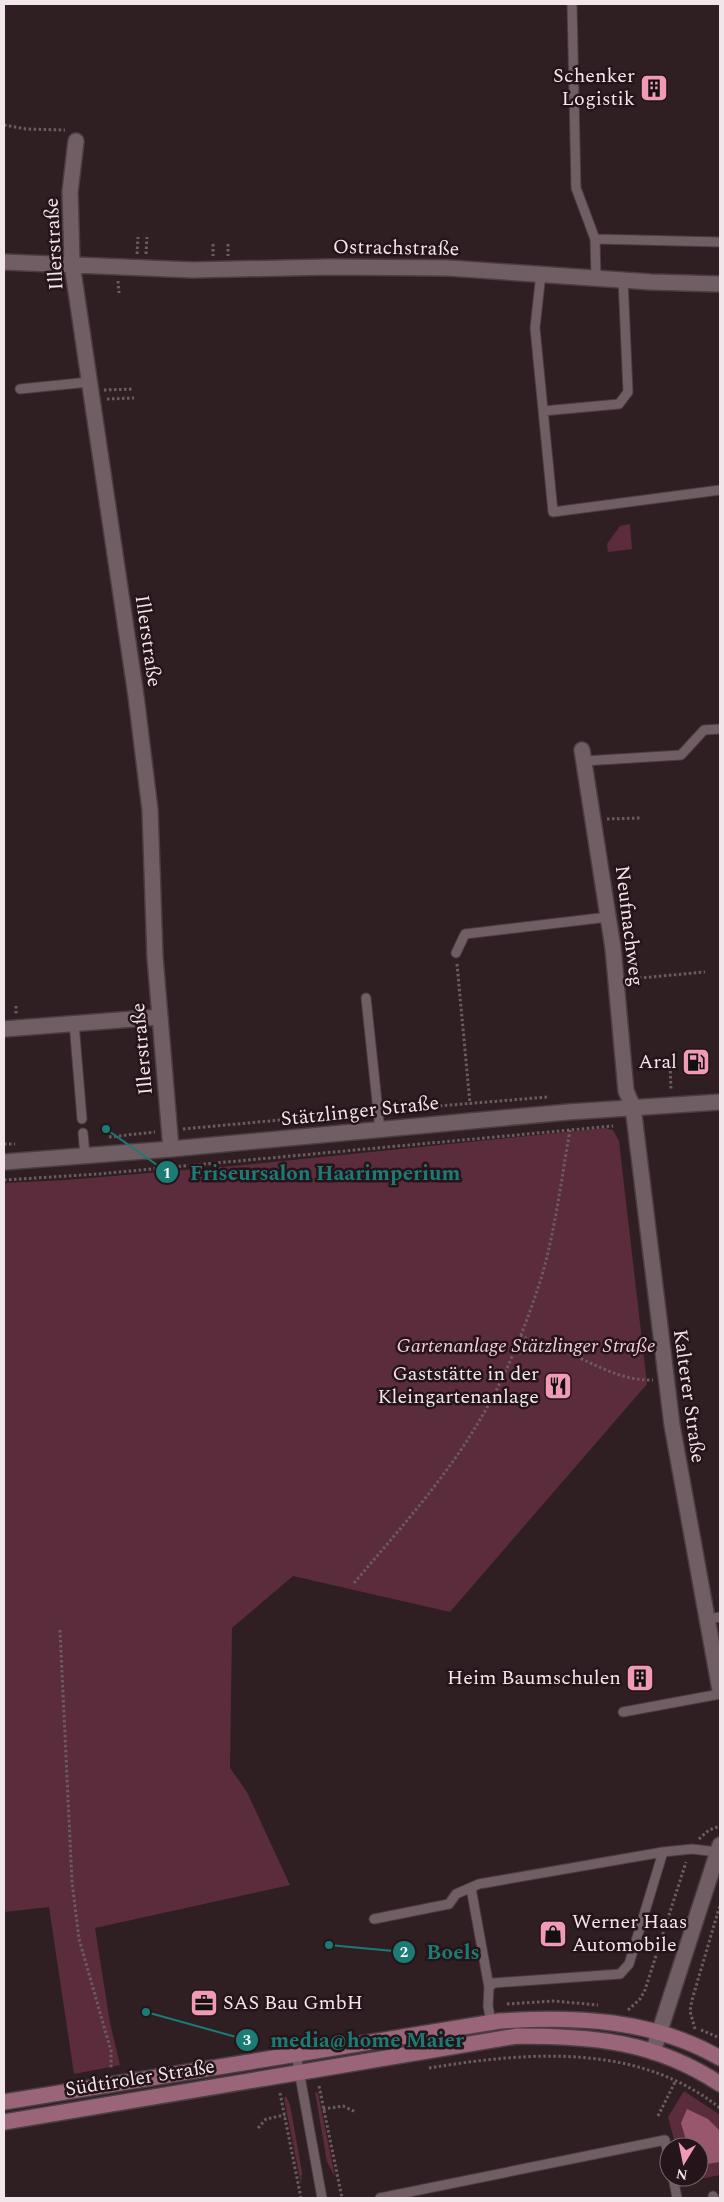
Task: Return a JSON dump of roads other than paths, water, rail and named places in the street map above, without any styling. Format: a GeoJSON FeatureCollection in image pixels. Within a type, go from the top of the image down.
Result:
{"type":"FeatureCollection","features":[{"type":"Feature","properties":{"kind":"main road","name":"Südtiroler Straße"},"geometry":{"type":"LineString","coordinates":[[4,2102],[491,2022],[534,2018],[582,2018],[632,2025],[689,2042],[720,2058]]}},
{"type":"Feature","properties":{"kind":"main road","name":"Südtiroler Straße"},"geometry":{"type":"LineString","coordinates":[[4,2122],[517,2036],[580,2036],[618,2042],[680,2060],[720,2084]]}},
{"type":"Feature","properties":{"kind":"street","name":"Illerstraße"},"geometry":{"type":"LineString","coordinates":[[76,141],[70,192],[72,264],[132,670],[150,810],[154,957],[171,1149]]}},
{"type":"Feature","properties":{"kind":"street","name":"Ostrachstraße"},"geometry":{"type":"LineString","coordinates":[[4,262],[193,270],[330,267],[448,268],[720,284]]}},
{"type":"Feature","properties":{"kind":"street","name":"Neufnachweg"},"geometry":{"type":"LineString","coordinates":[[583,756],[608,917],[626,1091],[633,1106]]}},
{"type":"Feature","properties":{"kind":"street"},"geometry":{"type":"LineString","coordinates":[[4,1029],[159,1017]]}},
{"type":"Feature","properties":{"kind":"street","name":"Stätzlinger Straße"},"geometry":{"type":"LineString","coordinates":[[4,1162],[171,1149],[633,1106],[720,1102]]}},
{"type":"Feature","properties":{"kind":"street","name":"Kalterer Straße"},"geometry":{"type":"LineString","coordinates":[[633,1106],[672,1425],[713,1618],[720,1690]]}},
{"type":"Feature","properties":{"kind":"street"},"geometry":{"type":"LineString","coordinates":[[653,2052],[719,1848]]}},
{"type":"Feature","properties":{"kind":"lane"},"geometry":{"type":"LineString","coordinates":[[572,4],[576,188],[594,239],[596,277]]}},
{"type":"Feature","properties":{"kind":"lane"},"geometry":{"type":"LineString","coordinates":[[594,239],[720,242]]}},
{"type":"Feature","properties":{"kind":"lane"},"geometry":{"type":"LineString","coordinates":[[541,273],[535,328],[553,512],[720,490]]}},
{"type":"Feature","properties":{"kind":"lane"},"geometry":{"type":"LineString","coordinates":[[543,411],[619,404],[628,392],[623,279]]}},
{"type":"Feature","properties":{"kind":"lane"},"geometry":{"type":"LineString","coordinates":[[20,388],[90,391]]}},
{"type":"Feature","properties":{"kind":"lane"},"geometry":{"type":"LineString","coordinates":[[583,756],[681,755],[704,730],[720,729]]}},
{"type":"Feature","properties":{"kind":"lane"},"geometry":{"type":"LineString","coordinates":[[456,953],[465,934],[608,917]]}},
{"type":"Feature","properties":{"kind":"lane"},"geometry":{"type":"LineString","coordinates":[[366,998],[380,1130]]}},
{"type":"Feature","properties":{"kind":"lane"},"geometry":{"type":"LineString","coordinates":[[74,1024],[82,1119]]}},
{"type":"Feature","properties":{"kind":"lane"},"geometry":{"type":"LineString","coordinates":[[83,1136],[85,1156]]}},
{"type":"Feature","properties":{"kind":"lane"},"geometry":{"type":"LineString","coordinates":[[622,1712],[720,1694]]}},
{"type":"Feature","properties":{"kind":"lane"},"geometry":{"type":"LineString","coordinates":[[374,1919],[449,1904],[456,1894],[479,1884],[663,1852],[719,1848]]}},
{"type":"Feature","properties":{"kind":"lane"},"geometry":{"type":"LineString","coordinates":[[489,1987],[494,1983],[620,1974],[629,1964],[663,1852]]}},
{"type":"Feature","properties":{"kind":"lane"},"geometry":{"type":"LineString","coordinates":[[471,1888],[489,1987],[488,2006],[491,2022]]}},
{"type":"Feature","properties":{"kind":"lane"},"geometry":{"type":"LineString","coordinates":[[296,2054],[322,2198]]}},
{"type":"Feature","properties":{"kind":"lane"},"geometry":{"type":"LineString","coordinates":[[380,2198],[659,2141]]}},
{"type":"Feature","properties":{"kind":"place","name":"Schenker Logistik"},"geometry":{"type":"Point","coordinates":[654,88]}},
{"type":"Feature","properties":{"kind":"place","name":"Aral"},"geometry":{"type":"Point","coordinates":[696,1062]}},
{"type":"Feature","properties":{"kind":"place","name":"Friseursalon Haarimperium"},"geometry":{"type":"Point","coordinates":[106,1129]}},
{"type":"Feature","properties":{"kind":"place","name":"Gaststätte in der Kleingartenanlage"},"geometry":{"type":"Point","coordinates":[558,1386]}},
{"type":"Feature","properties":{"kind":"place","name":"Heim Baumschulen"},"geometry":{"type":"Point","coordinates":[640,1678]}},
{"type":"Feature","properties":{"kind":"place","name":"Werner Haas Automobile"},"geometry":{"type":"Point","coordinates":[553,1934]}},
{"type":"Feature","properties":{"kind":"place","name":"Boels"},"geometry":{"type":"Point","coordinates":[329,1945]}},
{"type":"Feature","properties":{"kind":"place","name":"SAS Bau GmbH"},"geometry":{"type":"Point","coordinates":[204,2003]}},
{"type":"Feature","properties":{"kind":"place","name":"media@home Maier"},"geometry":{"type":"Point","coordinates":[146,2012]}},
{"type":"Feature","properties":{"kind":"park label","name":"Gartenanlage Stätzlinger Straße"},"geometry":{"type":"Point","coordinates":[526,1346]}}]}
